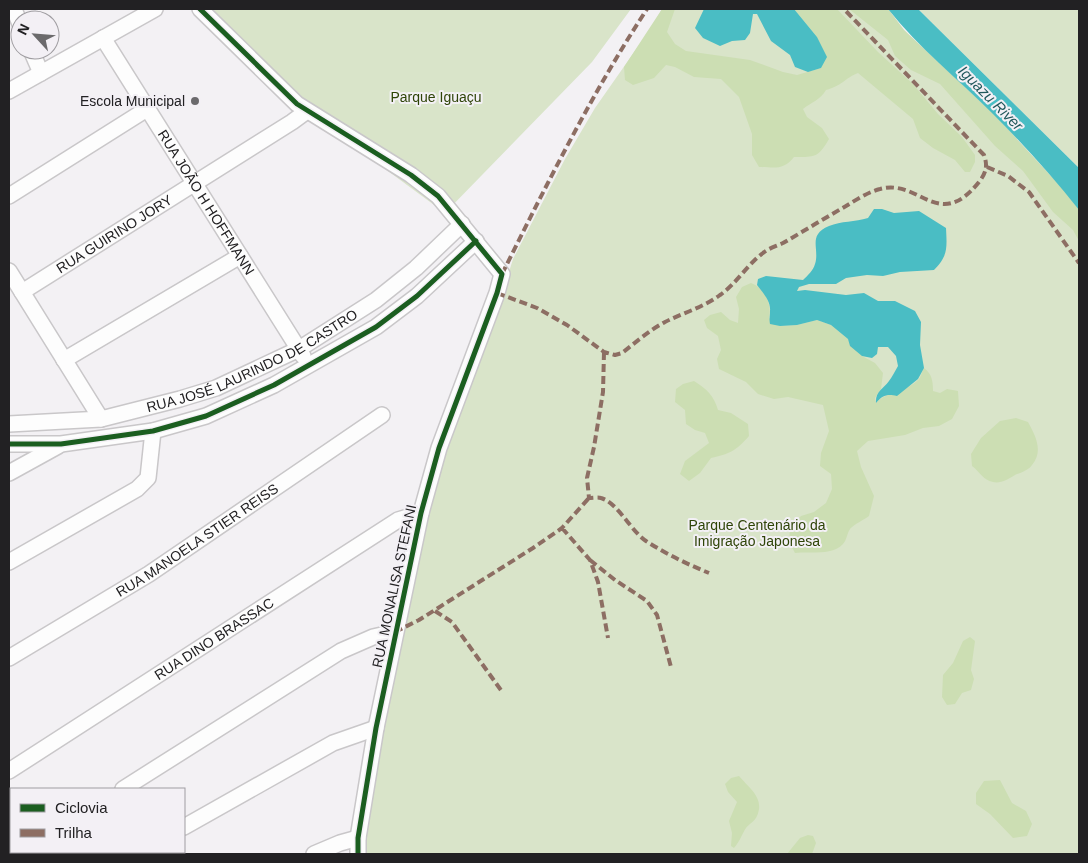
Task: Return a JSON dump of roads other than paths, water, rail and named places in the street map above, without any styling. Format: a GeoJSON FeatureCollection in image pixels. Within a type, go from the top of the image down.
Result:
{"type":"FeatureCollection","features":[{"type":"Feature","properties":{"kind":"street"},"geometry":{"type":"LineString","coordinates":[[9,91],[155,9]]}},
{"type":"Feature","properties":{"kind":"street"},"geometry":{"type":"LineString","coordinates":[[200,9],[297,104],[411,175],[438,196],[476,241]]}},
{"type":"Feature","properties":{"kind":"street","name":"RUA JOÃO H HOFFMANN"},"geometry":{"type":"LineString","coordinates":[[104,38],[308,366]]}},
{"type":"Feature","properties":{"kind":"street"},"geometry":{"type":"LineString","coordinates":[[35,60],[41,73]]}},
{"type":"Feature","properties":{"kind":"street"},"geometry":{"type":"LineString","coordinates":[[9,196],[147,109]]}},
{"type":"Feature","properties":{"kind":"street","name":"RUA GUIRINO JORY"},"geometry":{"type":"LineString","coordinates":[[22,292],[307,111]]}},
{"type":"Feature","properties":{"kind":"street","name":"RUA JOSÉ LAURINDO DE CASTRO"},"geometry":{"type":"LineString","coordinates":[[9,423],[101,419],[216,388],[299,349],[376,300],[416,268],[462,224]]}},
{"type":"Feature","properties":{"kind":"street","name":"RUA JOSÉ LAURINDO DE CASTRO"},"geometry":{"type":"LineString","coordinates":[[9,444],[61,444],[153,431],[206,416],[274,384],[376,328],[418,296],[476,241]]}},
{"type":"Feature","properties":{"kind":"street","name":"RUA MONALISA STEFANI"},"geometry":{"type":"LineString","coordinates":[[358,854],[358,838],[376,728],[421,513],[439,448],[497,293],[502,274],[476,241]]}},
{"type":"Feature","properties":{"kind":"street"},"geometry":{"type":"LineString","coordinates":[[64,360],[240,256]]}},
{"type":"Feature","properties":{"kind":"street"},"geometry":{"type":"LineString","coordinates":[[9,271],[101,419]]}},
{"type":"Feature","properties":{"kind":"street","name":"RUA MANOELA STIER REISS"},"geometry":{"type":"LineString","coordinates":[[9,658],[149,574],[382,415]]}},
{"type":"Feature","properties":{"kind":"street"},"geometry":{"type":"LineString","coordinates":[[9,562],[137,488],[148,478],[153,431]]}},
{"type":"Feature","properties":{"kind":"street"},"geometry":{"type":"LineString","coordinates":[[9,473],[61,444]]}},
{"type":"Feature","properties":{"kind":"street","name":"RUA DINO BRASSAC"},"geometry":{"type":"LineString","coordinates":[[9,771],[398,520],[421,513]]}},
{"type":"Feature","properties":{"kind":"street"},"geometry":{"type":"LineString","coordinates":[[125,788],[341,651],[373,637],[395,632]]}},
{"type":"Feature","properties":{"kind":"street"},"geometry":{"type":"LineString","coordinates":[[185,826],[333,743],[376,728]]}},
{"type":"Feature","properties":{"kind":"street"},"geometry":{"type":"LineString","coordinates":[[314,854],[358,838]]}},
{"type":"Feature","properties":{"kind":"water"},"geometry":{"type":"Polygon","coordinates":[[[704,9],[794,9],[817,37],[827,57],[821,68],[808,72],[795,67],[790,55],[771,41],[757,14],[753,14],[750,33],[745,40],[732,41],[720,46],[703,38],[695,28],[704,9]]]}},
{"type":"Feature","properties":{"kind":"water","name":"Iguazu River"},"geometry":{"type":"Polygon","coordinates":[[[888,9],[918,9],[1079,168],[1079,210],[1015,137],[926,50],[888,9]]]}},
{"type":"Feature","properties":{"kind":"water"},"geometry":{"type":"Polygon","coordinates":[[[874,209],[882,209],[894,213],[919,211],[946,228],[946,251],[934,270],[846,278],[836,284],[809,284],[799,287],[797,291],[805,290],[846,295],[864,293],[878,301],[895,301],[915,311],[921,322],[920,345],[924,368],[918,379],[897,396],[885,396],[876,403],[878,393],[889,381],[898,366],[896,356],[888,347],[878,347],[877,354],[872,358],[862,356],[850,346],[848,339],[831,325],[817,320],[797,325],[780,326],[770,324],[769,304],[757,285],[758,279],[766,276],[803,280],[812,271],[815,264],[816,238],[822,230],[834,224],[868,218],[874,209]]]}},
{"type":"Feature","properties":{"kind":"place","name":"Escola Municipal"},"geometry":{"type":"Point","coordinates":[195,101]}},
{"type":"Feature","properties":{"kind":"park label","name":"Parque Iguaçu"},"geometry":{"type":"Point","coordinates":[436,97]}},
{"type":"Feature","properties":{"kind":"park label","name":"Parque Centenário da Imigração Japonesa"},"geometry":{"type":"Point","coordinates":[757,534]}}]}
